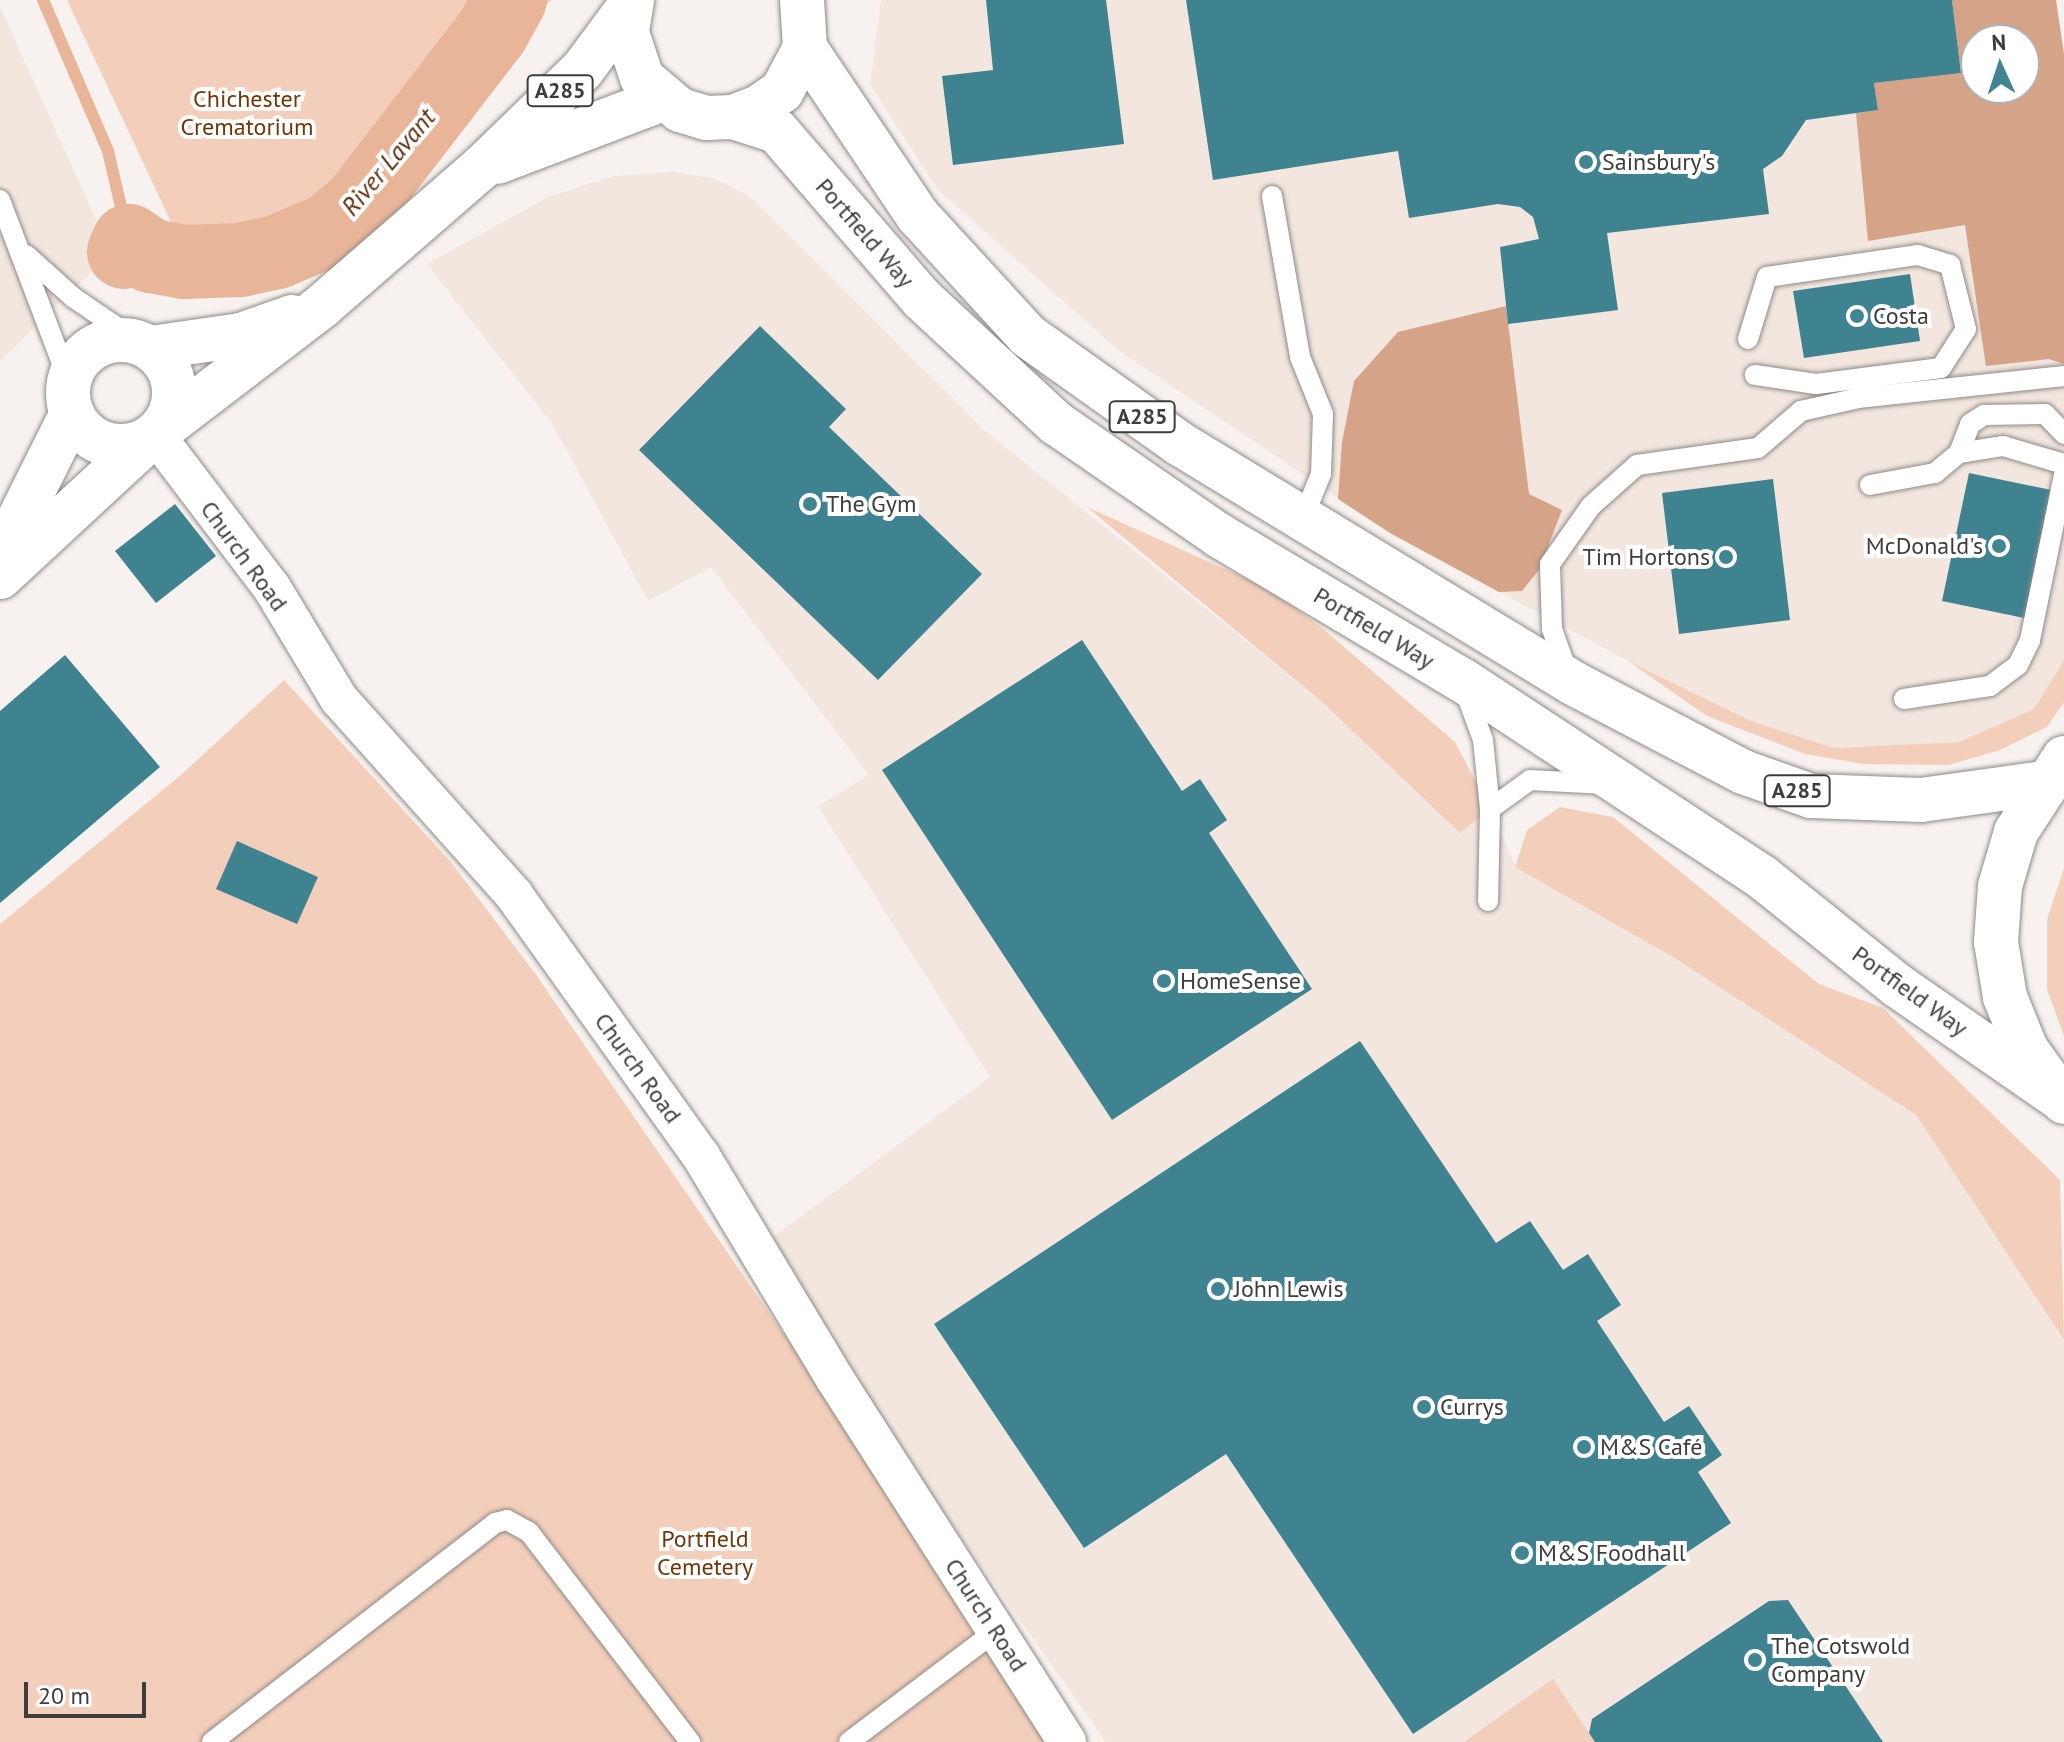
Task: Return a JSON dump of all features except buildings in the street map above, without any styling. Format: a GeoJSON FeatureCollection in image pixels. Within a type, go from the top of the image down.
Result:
{"type":"FeatureCollection","features":[{"type":"Feature","properties":{"kind":"main road"},"geometry":{"type":"LineString","coordinates":[[630,4],[631,56],[642,78],[663,99]]}},
{"type":"Feature","properties":{"kind":"main road","name":"A285"},"geometry":{"type":"LineString","coordinates":[[0,577],[153,436],[321,307],[482,167],[583,69],[630,4]]}},
{"type":"Feature","properties":{"kind":"main road"},"geometry":{"type":"LineString","coordinates":[[733,117],[759,107],[782,91],[810,19]]}},
{"type":"Feature","properties":{"kind":"main road","name":"A285"},"geometry":{"type":"LineString","coordinates":[[810,19],[918,216],[1028,336],[1180,444],[1573,683],[1743,772],[1811,796],[1921,800],[2054,770]]}},
{"type":"Feature","properties":{"kind":"main road","name":"Portfield Way"},"geometry":{"type":"LineString","coordinates":[[663,99],[706,118],[733,117],[777,131],[922,299],[1056,423],[1220,536],[1462,680],[1762,877],[1898,986],[2061,1099]]}},
{"type":"Feature","properties":{"kind":"main road","name":"A285"},"geometry":{"type":"LineString","coordinates":[[482,167],[663,99]]}},
{"type":"Feature","properties":{"kind":"main road","name":"A285"},"geometry":{"type":"LineString","coordinates":[[134,338],[241,335],[321,307]]}},
{"type":"Feature","properties":{"kind":"main road"},"geometry":{"type":"LineString","coordinates":[[0,557],[71,398],[82,359],[95,348],[134,338],[168,368],[175,392],[171,411],[153,436],[130,445],[104,443],[82,429],[71,398]]}},
{"type":"Feature","properties":{"kind":"main road"},"geometry":{"type":"LineString","coordinates":[[2054,770],[2016,832],[2000,886],[1996,942],[2005,997],[2021,1036],[2061,1099]]}},
{"type":"Feature","properties":{"kind":"street","name":"Church Road"},"geometry":{"type":"LineString","coordinates":[[153,436],[272,588],[339,699],[514,895],[701,1156],[1067,1742]]}},
{"type":"Feature","properties":{"kind":"lane"},"geometry":{"type":"LineString","coordinates":[[1272,196],[1300,357],[1323,414],[1321,474],[1303,518]]}},
{"type":"Feature","properties":{"kind":"lane"},"geometry":{"type":"LineString","coordinates":[[0,200],[25,254],[71,398]]}},
{"type":"Feature","properties":{"kind":"lane"},"geometry":{"type":"LineString","coordinates":[[25,254],[134,338]]}},
{"type":"Feature","properties":{"kind":"lane"},"geometry":{"type":"LineString","coordinates":[[1748,339],[1767,277],[1918,255],[1950,265],[1966,329],[1941,368],[1816,384],[1755,375]]}},
{"type":"Feature","properties":{"kind":"lane"},"geometry":{"type":"LineString","coordinates":[[1573,683],[1552,629],[1550,564],[1591,506],[1637,465],[1758,448],[1801,411],[1858,398],[2064,376]]}},
{"type":"Feature","properties":{"kind":"lane"},"geometry":{"type":"LineString","coordinates":[[1870,485],[1935,473],[1959,453],[1970,424],[2000,411],[2045,414],[2064,434]]}},
{"type":"Feature","properties":{"kind":"lane"},"geometry":{"type":"LineString","coordinates":[[1959,453],[2003,446],[2064,464]]}},
{"type":"Feature","properties":{"kind":"lane"},"geometry":{"type":"LineString","coordinates":[[1904,699],[1990,686],[2018,665],[2030,640],[2064,474]]}},
{"type":"Feature","properties":{"kind":"lane"},"geometry":{"type":"LineString","coordinates":[[1462,680],[1483,740],[1490,809],[1488,901]]}},
{"type":"Feature","properties":{"kind":"lane"},"geometry":{"type":"LineString","coordinates":[[1490,809],[1530,780],[1618,785]]}},
{"type":"Feature","properties":{"kind":"lane"},"geometry":{"type":"LineString","coordinates":[[212,1742],[495,1523],[507,1520],[529,1532],[690,1742]]}},
{"type":"Feature","properties":{"kind":"lane"},"geometry":{"type":"LineString","coordinates":[[849,1742],[996,1631]]}},
{"type":"Feature","properties":{"kind":"shaded area"},"geometry":{"type":"Polygon","coordinates":[[[881,0],[2056,0],[2064,54],[2064,660],[2034,709],[1959,742],[1834,748],[1751,721],[1628,661],[1390,533],[1118,350],[936,188],[870,84],[881,0]]]}},
{"type":"Feature","properties":{"kind":"shaded area"},"geometry":{"type":"Polygon","coordinates":[[[1952,0],[2056,0],[2064,54],[2064,364],[2049,359],[1986,366],[1965,225],[1868,241],[1856,113],[1878,110],[1874,83],[1960,73],[1960,104],[2040,104],[2040,24],[1960,24],[1960,65],[1952,0]]]}},
{"type":"Feature","properties":{"kind":"shaded area"},"geometry":{"type":"Polygon","coordinates":[[[0,7],[111,253],[0,361],[0,7]]]}},
{"type":"Feature","properties":{"kind":"shaded area"},"geometry":{"type":"Polygon","coordinates":[[[674,172],[716,179],[750,197],[984,430],[1321,701],[1460,833],[1490,809],[1516,867],[1673,957],[1916,1115],[2064,1340],[2064,1742],[1595,1742],[1553,1680],[1464,1742],[1106,1742],[757,1249],[990,1077],[818,806],[869,775],[711,567],[648,601],[553,425],[427,264],[550,196],[614,176],[674,172]]]}},
{"type":"Feature","properties":{"kind":"shaded area"},"geometry":{"type":"Polygon","coordinates":[[[1506,306],[1529,494],[1562,510],[1539,570],[1522,591],[1499,592],[1390,533],[1338,499],[1342,442],[1354,381],[1398,332],[1506,306]]]}},
{"type":"Feature","properties":{"kind":"green space","name":"Chichester Crematorium"},"geometry":{"type":"Polygon","coordinates":[[[67,0],[552,0],[279,234],[185,252],[67,0]]]}},
{"type":"Feature","properties":{"kind":"green space"},"geometry":{"type":"Polygon","coordinates":[[[1087,507],[1269,589],[1322,628],[1455,742],[1490,809],[1460,833],[1321,701],[1087,507]]]}},
{"type":"Feature","properties":{"kind":"green space"},"geometry":{"type":"Polygon","coordinates":[[[2064,660],[2064,702],[2047,727],[2000,750],[1949,765],[1863,764],[1805,754],[1707,716],[1628,661],[1751,721],[1834,748],[1959,742],[2034,709],[2064,660]]]}},
{"type":"Feature","properties":{"kind":"green space","name":"Portfield Cemetery"},"geometry":{"type":"Polygon","coordinates":[[[284,680],[450,861],[534,972],[1065,1742],[0,1742],[0,924],[182,774],[284,680]]]}},
{"type":"Feature","properties":{"kind":"green space"},"geometry":{"type":"Polygon","coordinates":[[[1560,807],[1613,817],[1819,984],[1883,1008],[2060,1180],[2064,1340],[1916,1115],[1673,957],[1515,867],[1527,830],[1560,807]]]}},
{"type":"Feature","properties":{"kind":"green space"},"geometry":{"type":"Polygon","coordinates":[[[2064,868],[2064,1036],[2047,989],[2047,920],[2064,868]]]}},
{"type":"Feature","properties":{"kind":"green space"},"geometry":{"type":"Polygon","coordinates":[[[1553,1679],[1595,1742],[1464,1742],[1553,1679]]]}},
{"type":"Feature","properties":{"kind":"waterway","name":"River Lavant"},"geometry":{"type":"LineString","coordinates":[[43,0],[108,151],[129,241]]}},
{"type":"Feature","properties":{"kind":"waterway","name":"River Lavant"},"geometry":{"type":"LineString","coordinates":[[124,252],[129,241],[151,256],[184,262],[240,260],[277,252],[329,230],[358,206],[492,32],[510,0]]}},
{"type":"Feature","properties":{"kind":"place","name":"Sainsbury's"},"geometry":{"type":"Point","coordinates":[1586,162]}},
{"type":"Feature","properties":{"kind":"place","name":"Costa"},"geometry":{"type":"Point","coordinates":[1857,316]}},
{"type":"Feature","properties":{"kind":"place","name":"The Gym"},"geometry":{"type":"Point","coordinates":[810,504]}},
{"type":"Feature","properties":{"kind":"place","name":"McDonald's"},"geometry":{"type":"Point","coordinates":[1999,546]}},
{"type":"Feature","properties":{"kind":"place","name":"Tim Hortons"},"geometry":{"type":"Point","coordinates":[1726,557]}},
{"type":"Feature","properties":{"kind":"place","name":"HomeSense"},"geometry":{"type":"Point","coordinates":[1164,981]}},
{"type":"Feature","properties":{"kind":"place","name":"John Lewis"},"geometry":{"type":"Point","coordinates":[1218,1289]}},
{"type":"Feature","properties":{"kind":"place","name":"Currys"},"geometry":{"type":"Point","coordinates":[1424,1407]}},
{"type":"Feature","properties":{"kind":"place","name":"M&S Café"},"geometry":{"type":"Point","coordinates":[1584,1447]}},
{"type":"Feature","properties":{"kind":"place","name":"M&S Foodhall"},"geometry":{"type":"Point","coordinates":[1522,1553]}},
{"type":"Feature","properties":{"kind":"place","name":"The Cotswold Company"},"geometry":{"type":"Point","coordinates":[1755,1660]}}]}
